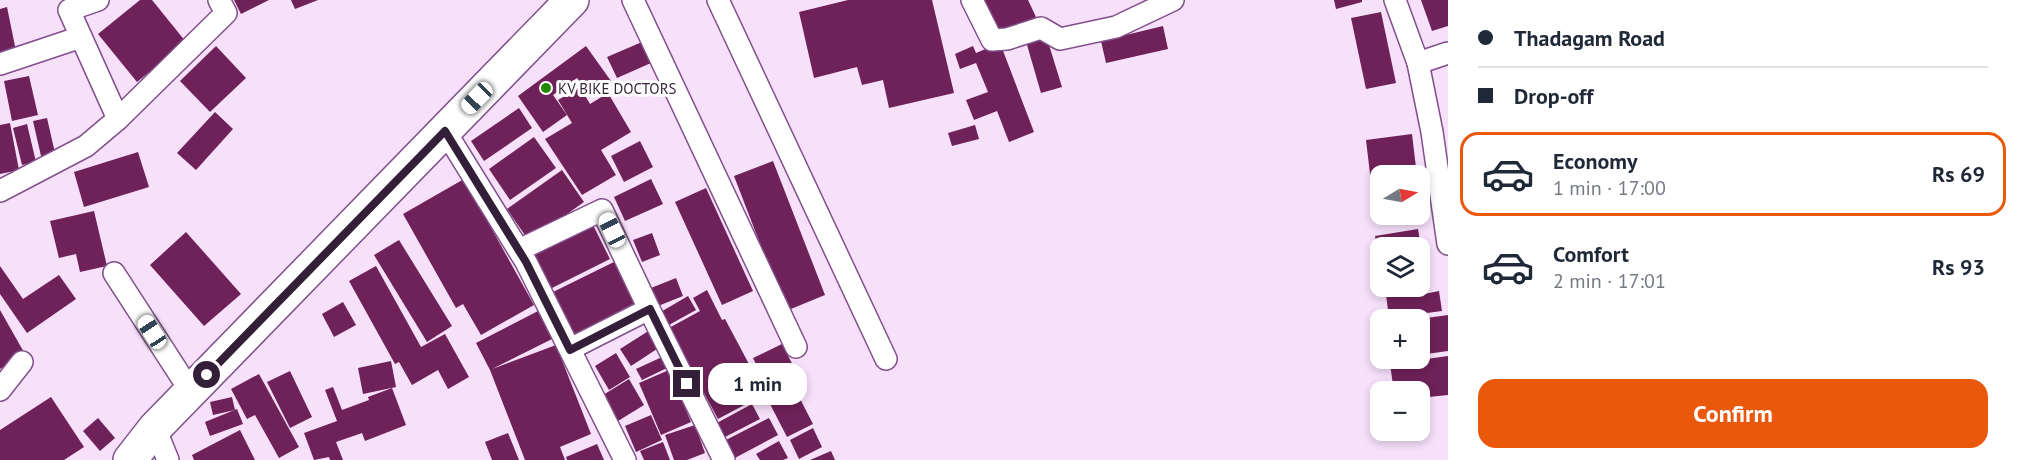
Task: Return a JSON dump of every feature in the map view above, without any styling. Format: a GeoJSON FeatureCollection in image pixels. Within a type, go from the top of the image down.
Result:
{"type":"FeatureCollection","features":[{"type":"Feature","properties":{"kind":"main road"},"geometry":{"type":"LineString","coordinates":[[130,460],[155,428],[572,0]]}},
{"type":"Feature","properties":{"kind":"street"},"geometry":{"type":"LineString","coordinates":[[98,0],[69,10],[118,119]]}},
{"type":"Feature","properties":{"kind":"street"},"geometry":{"type":"LineString","coordinates":[[0,191],[86,146],[118,119],[226,13],[219,0]]}},
{"type":"Feature","properties":{"kind":"street"},"geometry":{"type":"LineString","coordinates":[[633,0],[796,347]]}},
{"type":"Feature","properties":{"kind":"street"},"geometry":{"type":"LineString","coordinates":[[718,0],[886,359]]}},
{"type":"Feature","properties":{"kind":"street"},"geometry":{"type":"LineString","coordinates":[[972,0],[992,40],[1007,39],[1041,28],[1060,39],[1116,27],[1173,0]]}},
{"type":"Feature","properties":{"kind":"street"},"geometry":{"type":"LineString","coordinates":[[1395,0],[1418,63],[1432,132],[1448,244]]}},
{"type":"Feature","properties":{"kind":"street"},"geometry":{"type":"LineString","coordinates":[[0,64],[81,37]]}},
{"type":"Feature","properties":{"kind":"street"},"geometry":{"type":"LineString","coordinates":[[1418,63],[1448,53]]}},
{"type":"Feature","properties":{"kind":"street"},"geometry":{"type":"LineString","coordinates":[[445,131],[519,250],[625,460]]}},
{"type":"Feature","properties":{"kind":"street"},"geometry":{"type":"LineString","coordinates":[[519,250],[602,210],[724,460]]}},
{"type":"Feature","properties":{"kind":"street"},"geometry":{"type":"LineString","coordinates":[[114,273],[191,392]]}},
{"type":"Feature","properties":{"kind":"street"},"geometry":{"type":"LineString","coordinates":[[570,350],[650,309]]}},
{"type":"Feature","properties":{"kind":"street"},"geometry":{"type":"LineString","coordinates":[[0,390],[22,362]]}},
{"type":"Feature","properties":{"kind":"street"},"geometry":{"type":"LineString","coordinates":[[155,428],[168,460]]}},
{"type":"Feature","properties":{"kind":"building"},"geometry":{"type":"Polygon","coordinates":[[[140,0],[152,0],[186,42],[137,82],[98,34],[140,0]]]}},
{"type":"Feature","properties":{"kind":"building"},"geometry":{"type":"Polygon","coordinates":[[[234,0],[269,0],[241,14],[234,0]]]}},
{"type":"Feature","properties":{"kind":"building"},"geometry":{"type":"Polygon","coordinates":[[[291,0],[318,0],[295,9],[291,0]]]}},
{"type":"Feature","properties":{"kind":"building"},"geometry":{"type":"Polygon","coordinates":[[[848,0],[932,0],[954,93],[889,108],[883,80],[862,85],[857,67],[814,78],[799,12],[848,0]]]}},
{"type":"Feature","properties":{"kind":"building"},"geometry":{"type":"Polygon","coordinates":[[[976,0],[1028,0],[1036,17],[993,37],[976,0]]]}},
{"type":"Feature","properties":{"kind":"building"},"geometry":{"type":"Polygon","coordinates":[[[1334,0],[1362,0],[1362,2],[1336,9],[1334,0]]]}},
{"type":"Feature","properties":{"kind":"building"},"geometry":{"type":"Polygon","coordinates":[[[1421,0],[1448,0],[1448,26],[1432,31],[1421,0]]]}},
{"type":"Feature","properties":{"kind":"building"},"geometry":{"type":"Polygon","coordinates":[[[7,7],[16,51],[0,55],[0,9],[7,7]]]}},
{"type":"Feature","properties":{"kind":"building"},"geometry":{"type":"Polygon","coordinates":[[[1381,12],[1396,83],[1366,89],[1351,18],[1381,12]]]}},
{"type":"Feature","properties":{"kind":"building"},"geometry":{"type":"Polygon","coordinates":[[[1163,26],[1168,49],[1106,63],[1101,41],[1163,26]]]}},
{"type":"Feature","properties":{"kind":"building"},"geometry":{"type":"Polygon","coordinates":[[[1045,32],[1062,87],[1041,93],[1025,38],[1045,32]]]}},
{"type":"Feature","properties":{"kind":"building"},"geometry":{"type":"Polygon","coordinates":[[[642,42],[651,63],[617,78],[607,57],[642,42]]]}},
{"type":"Feature","properties":{"kind":"building"},"geometry":{"type":"Polygon","coordinates":[[[1000,43],[1034,132],[1009,142],[997,111],[974,120],[966,100],[988,92],[976,63],[960,69],[955,54],[973,46],[976,53],[1000,43]]]}},
{"type":"Feature","properties":{"kind":"building"},"geometry":{"type":"Polygon","coordinates":[[[216,46],[246,78],[210,112],[180,81],[216,46]]]}},
{"type":"Feature","properties":{"kind":"building","name":"KV BIKE DOCTORS"},"geometry":{"type":"Polygon","coordinates":[[[586,46],[611,81],[590,96],[577,78],[553,95],[567,115],[543,132],[518,96],[586,46]]]}},
{"type":"Feature","properties":{"kind":"building"},"geometry":{"type":"Polygon","coordinates":[[[29,76],[38,115],[12,121],[4,81],[29,76]]]}},
{"type":"Feature","properties":{"kind":"building"},"geometry":{"type":"Polygon","coordinates":[[[580,87],[590,104],[608,93],[631,132],[601,150],[616,175],[582,195],[545,139],[572,123],[558,100],[580,87]]]}},
{"type":"Feature","properties":{"kind":"building"},"geometry":{"type":"Polygon","coordinates":[[[519,108],[532,128],[484,161],[471,141],[519,108]]]}},
{"type":"Feature","properties":{"kind":"building"},"geometry":{"type":"Polygon","coordinates":[[[215,112],[233,129],[196,170],[177,153],[215,112]]]}},
{"type":"Feature","properties":{"kind":"building"},"geometry":{"type":"Polygon","coordinates":[[[47,118],[55,153],[41,156],[33,121],[47,118]]]}},
{"type":"Feature","properties":{"kind":"building"},"geometry":{"type":"Polygon","coordinates":[[[10,123],[19,170],[0,174],[0,125],[10,123]]]}},
{"type":"Feature","properties":{"kind":"building"},"geometry":{"type":"Polygon","coordinates":[[[27,124],[36,162],[22,165],[13,128],[27,124]]]}},
{"type":"Feature","properties":{"kind":"building"},"geometry":{"type":"Polygon","coordinates":[[[975,125],[979,139],[952,146],[948,133],[975,125]]]}},
{"type":"Feature","properties":{"kind":"building"},"geometry":{"type":"Polygon","coordinates":[[[1412,134],[1416,165],[1370,165],[1370,174],[1366,140],[1412,134]]]}},
{"type":"Feature","properties":{"kind":"building"},"geometry":{"type":"Polygon","coordinates":[[[534,137],[556,168],[510,200],[489,169],[534,137]]]}},
{"type":"Feature","properties":{"kind":"building"},"geometry":{"type":"Polygon","coordinates":[[[640,141],[653,167],[624,182],[611,156],[640,141]]]}},
{"type":"Feature","properties":{"kind":"building"},"geometry":{"type":"Polygon","coordinates":[[[138,152],[149,187],[84,207],[74,172],[138,152]]]}},
{"type":"Feature","properties":{"kind":"building"},"geometry":{"type":"Polygon","coordinates":[[[773,161],[825,295],[786,311],[734,176],[773,161]]]}},
{"type":"Feature","properties":{"kind":"building"},"geometry":{"type":"Polygon","coordinates":[[[562,170],[584,202],[529,241],[507,209],[562,170]]]}},
{"type":"Feature","properties":{"kind":"building"},"geometry":{"type":"Polygon","coordinates":[[[464,179],[534,305],[481,335],[463,304],[456,308],[403,214],[464,179]]]}},
{"type":"Feature","properties":{"kind":"building"},"geometry":{"type":"Polygon","coordinates":[[[651,179],[663,204],[625,221],[614,197],[651,179]]]}},
{"type":"Feature","properties":{"kind":"building"},"geometry":{"type":"Polygon","coordinates":[[[706,188],[753,291],[722,305],[675,202],[706,188]]]}},
{"type":"Feature","properties":{"kind":"building"},"geometry":{"type":"Polygon","coordinates":[[[94,211],[107,266],[80,272],[76,254],[59,258],[50,221],[94,211]]]}},
{"type":"Feature","properties":{"kind":"building"},"geometry":{"type":"Polygon","coordinates":[[[593,225],[610,259],[552,288],[535,255],[593,225]]]}},
{"type":"Feature","properties":{"kind":"building"},"geometry":{"type":"Polygon","coordinates":[[[1418,229],[1419,237],[1375,237],[1418,229]]]}},
{"type":"Feature","properties":{"kind":"building"},"geometry":{"type":"Polygon","coordinates":[[[186,232],[241,294],[204,326],[150,265],[186,232]]]}},
{"type":"Feature","properties":{"kind":"building"},"geometry":{"type":"Polygon","coordinates":[[[652,233],[660,255],[642,262],[633,240],[652,233]]]}},
{"type":"Feature","properties":{"kind":"building"},"geometry":{"type":"Polygon","coordinates":[[[399,240],[452,326],[427,342],[374,255],[399,240]]]}},
{"type":"Feature","properties":{"kind":"building"},"geometry":{"type":"Polygon","coordinates":[[[620,259],[641,300],[574,336],[553,292],[620,259]]]}},
{"type":"Feature","properties":{"kind":"building"},"geometry":{"type":"Polygon","coordinates":[[[0,266],[23,299],[59,275],[76,299],[27,333],[0,294],[0,266]]]}},
{"type":"Feature","properties":{"kind":"building"},"geometry":{"type":"Polygon","coordinates":[[[376,266],[421,347],[445,334],[469,377],[448,389],[438,370],[412,385],[399,362],[395,364],[349,281],[376,266]]]}},
{"type":"Feature","properties":{"kind":"building"},"geometry":{"type":"Polygon","coordinates":[[[676,278],[683,296],[653,308],[646,290],[676,278]]]}},
{"type":"Feature","properties":{"kind":"building"},"geometry":{"type":"Polygon","coordinates":[[[707,290],[765,394],[718,419],[669,328],[700,311],[693,298],[707,290]]]}},
{"type":"Feature","properties":{"kind":"building"},"geometry":{"type":"Polygon","coordinates":[[[1439,291],[1442,311],[1430,313],[1430,309],[1388,309],[1386,297],[1430,297],[1430,293],[1439,291]]]}},
{"type":"Feature","properties":{"kind":"building"},"geometry":{"type":"Polygon","coordinates":[[[688,296],[696,310],[667,326],[659,313],[688,296]]]}},
{"type":"Feature","properties":{"kind":"building"},"geometry":{"type":"Polygon","coordinates":[[[343,302],[356,325],[334,337],[322,314],[343,302]]]}},
{"type":"Feature","properties":{"kind":"building"},"geometry":{"type":"Polygon","coordinates":[[[0,310],[25,354],[0,369],[0,310]]]}},
{"type":"Feature","properties":{"kind":"building"},"geometry":{"type":"Polygon","coordinates":[[[540,310],[554,338],[492,369],[556,345],[591,434],[560,447],[565,460],[525,460],[490,370],[476,343],[540,310]]]}},
{"type":"Feature","properties":{"kind":"building"},"geometry":{"type":"Polygon","coordinates":[[[1448,315],[1448,351],[1430,353],[1430,317],[1448,315]]]}},
{"type":"Feature","properties":{"kind":"building"},"geometry":{"type":"Polygon","coordinates":[[[650,330],[660,347],[631,366],[620,349],[650,330]]]}},
{"type":"Feature","properties":{"kind":"building"},"geometry":{"type":"Polygon","coordinates":[[[782,344],[800,379],[770,393],[753,358],[782,344]]]}},
{"type":"Feature","properties":{"kind":"building"},"geometry":{"type":"Polygon","coordinates":[[[616,353],[630,377],[609,390],[595,366],[616,353]]]}},
{"type":"Feature","properties":{"kind":"building"},"geometry":{"type":"Polygon","coordinates":[[[1448,356],[1448,395],[1430,397],[1430,381],[1392,381],[1391,369],[1430,369],[1430,358],[1448,356]]]}},
{"type":"Feature","properties":{"kind":"building"},"geometry":{"type":"Polygon","coordinates":[[[662,357],[667,368],[642,380],[636,369],[662,357]]]}},
{"type":"Feature","properties":{"kind":"building"},"geometry":{"type":"Polygon","coordinates":[[[391,361],[396,387],[363,394],[358,368],[391,361]]]}},
{"type":"Feature","properties":{"kind":"building"},"geometry":{"type":"Polygon","coordinates":[[[669,370],[691,422],[661,435],[639,383],[669,370]]]}},
{"type":"Feature","properties":{"kind":"building"},"geometry":{"type":"Polygon","coordinates":[[[290,371],[312,417],[290,428],[267,382],[290,371]]]}},
{"type":"Feature","properties":{"kind":"building"},"geometry":{"type":"Polygon","coordinates":[[[259,374],[299,447],[279,458],[255,415],[247,419],[231,389],[259,374]]]}},
{"type":"Feature","properties":{"kind":"building"},"geometry":{"type":"Polygon","coordinates":[[[629,379],[644,405],[618,421],[603,395],[629,379]]]}},
{"type":"Feature","properties":{"kind":"building"},"geometry":{"type":"Polygon","coordinates":[[[333,387],[342,410],[392,388],[406,425],[365,441],[362,433],[336,442],[343,460],[330,460],[329,457],[314,460],[304,433],[337,421],[325,390],[333,387]]]}},
{"type":"Feature","properties":{"kind":"building"},"geometry":{"type":"Polygon","coordinates":[[[796,391],[813,424],[787,437],[770,404],[796,391]]]}},
{"type":"Feature","properties":{"kind":"building"},"geometry":{"type":"Polygon","coordinates":[[[51,397],[84,447],[64,460],[0,460],[0,430],[51,397]]]}},
{"type":"Feature","properties":{"kind":"building"},"geometry":{"type":"Polygon","coordinates":[[[232,397],[235,410],[213,415],[210,402],[232,397]]]}},
{"type":"Feature","properties":{"kind":"building"},"geometry":{"type":"Polygon","coordinates":[[[752,404],[760,419],[723,438],[715,424],[752,404]]]}},
{"type":"Feature","properties":{"kind":"building"},"geometry":{"type":"Polygon","coordinates":[[[237,409],[243,424],[210,436],[205,422],[237,409]]]}},
{"type":"Feature","properties":{"kind":"building"},"geometry":{"type":"Polygon","coordinates":[[[651,415],[662,440],[636,452],[625,426],[651,415]]]}},
{"type":"Feature","properties":{"kind":"building"},"geometry":{"type":"Polygon","coordinates":[[[98,418],[115,438],[100,451],[83,431],[98,418]]]}},
{"type":"Feature","properties":{"kind":"building"},"geometry":{"type":"Polygon","coordinates":[[[769,418],[778,435],[733,459],[724,441],[769,418]]]}},
{"type":"Feature","properties":{"kind":"building"},"geometry":{"type":"Polygon","coordinates":[[[695,425],[705,453],[687,460],[674,460],[665,435],[695,425]]]}},
{"type":"Feature","properties":{"kind":"building"},"geometry":{"type":"Polygon","coordinates":[[[813,428],[822,447],[799,459],[790,440],[813,428]]]}},
{"type":"Feature","properties":{"kind":"building"},"geometry":{"type":"Polygon","coordinates":[[[240,430],[255,460],[194,460],[192,455],[240,430]]]}},
{"type":"Feature","properties":{"kind":"building"},"geometry":{"type":"Polygon","coordinates":[[[508,433],[519,460],[492,460],[485,442],[508,433]]]}},
{"type":"Feature","properties":{"kind":"building"},"geometry":{"type":"Polygon","coordinates":[[[779,441],[788,458],[760,460],[756,454],[779,441]]]}},
{"type":"Feature","properties":{"kind":"building"},"geometry":{"type":"Polygon","coordinates":[[[663,442],[670,460],[644,460],[640,451],[663,442]]]}},
{"type":"Feature","properties":{"kind":"building"},"geometry":{"type":"Polygon","coordinates":[[[597,444],[604,460],[567,460],[566,457],[597,444]]]}},
{"type":"Feature","properties":{"kind":"building"},"geometry":{"type":"Polygon","coordinates":[[[831,451],[835,460],[810,460],[831,451]]]}},
{"type":"Feature","properties":{"kind":"place","name":"KV BIKE DOCTORS"},"geometry":{"type":"Point","coordinates":[546,88]}},
{"type":"Feature","properties":{"kind":"route"},"geometry":{"type":"LineString","coordinates":[[207,375],[445,131],[526,262],[570,350],[650,309],[687,384]]}}]}
